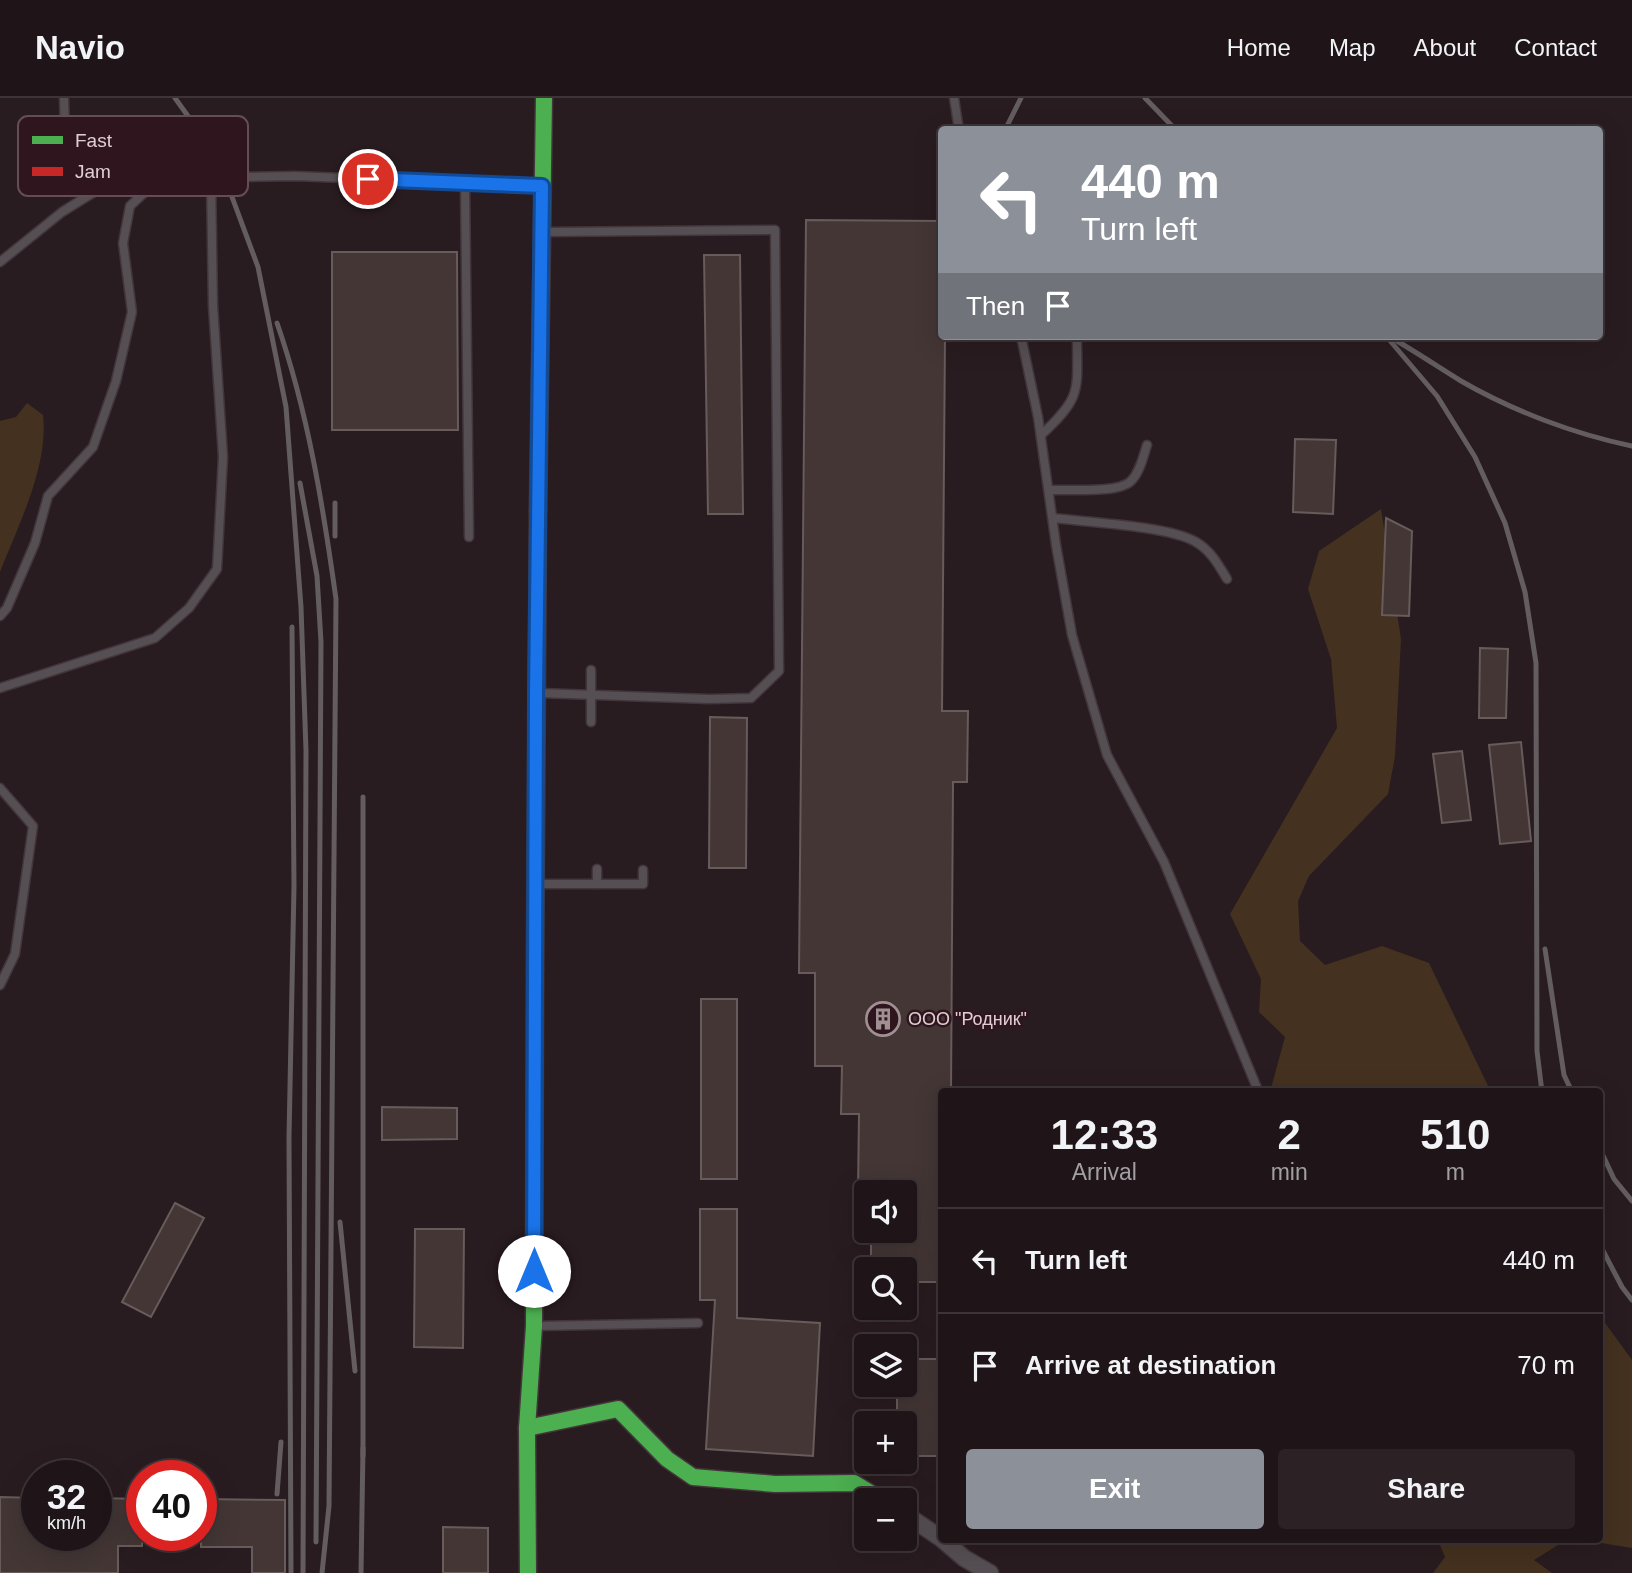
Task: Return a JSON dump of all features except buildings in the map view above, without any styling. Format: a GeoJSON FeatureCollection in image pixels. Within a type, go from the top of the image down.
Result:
{"type":"FeatureCollection","features":[{"type":"Feature","properties":{"kind":"street"},"geometry":{"type":"LineString","coordinates":[[528,1573],[527,1427],[534,1326],[536,693],[544,98]]}},
{"type":"Feature","properties":{"kind":"street"},"geometry":{"type":"LineString","coordinates":[[527,1427],[618,1409],[667,1459],[693,1477],[775,1483],[854,1483],[862,1488]]}},
{"type":"Feature","properties":{"kind":"street"},"geometry":{"type":"LineString","coordinates":[[917,1522],[938,1536]]}},
{"type":"Feature","properties":{"kind":"street"},"geometry":{"type":"LineString","coordinates":[[947,1543],[964,1558],[990,1573]]}},
{"type":"Feature","properties":{"kind":"lane"},"geometry":{"type":"LineString","coordinates":[[64,98],[65,116]]}},
{"type":"Feature","properties":{"kind":"lane"},"geometry":{"type":"LineString","coordinates":[[954,98],[958,126]]}},
{"type":"Feature","properties":{"kind":"lane"},"geometry":{"type":"LineString","coordinates":[[248,177],[542,186]]}},
{"type":"Feature","properties":{"kind":"lane"},"geometry":{"type":"LineString","coordinates":[[465,183],[469,537]]}},
{"type":"Feature","properties":{"kind":"lane"},"geometry":{"type":"LineString","coordinates":[[0,262],[62,212],[87,196]]}},
{"type":"Feature","properties":{"kind":"lane"},"geometry":{"type":"LineString","coordinates":[[0,616],[7,608],[35,543],[48,496],[93,447],[116,381],[132,312],[123,243],[130,206],[141,196]]}},
{"type":"Feature","properties":{"kind":"lane"},"geometry":{"type":"LineString","coordinates":[[0,688],[155,638],[189,608],[217,569],[223,457],[213,306],[211,196]]}},
{"type":"Feature","properties":{"kind":"lane"},"geometry":{"type":"LineString","coordinates":[[536,693],[751,698],[779,671],[775,230],[542,232]]}},
{"type":"Feature","properties":{"kind":"lane"},"geometry":{"type":"LineString","coordinates":[[1022,340],[1041,435],[1072,635],[1107,755],[1164,862],[1257,1088]]}},
{"type":"Feature","properties":{"kind":"lane"},"geometry":{"type":"LineString","coordinates":[[1041,435],[1072,402],[1077,389],[1077,340]]}},
{"type":"Feature","properties":{"kind":"lane"},"geometry":{"type":"LineString","coordinates":[[1049,489],[1119,488],[1130,482],[1138,472],[1147,445]]}},
{"type":"Feature","properties":{"kind":"lane"},"geometry":{"type":"LineString","coordinates":[[1053,518],[1174,534],[1195,541],[1212,554],[1227,579]]}},
{"type":"Feature","properties":{"kind":"lane"},"geometry":{"type":"LineString","coordinates":[[591,670],[591,722]]}},
{"type":"Feature","properties":{"kind":"lane"},"geometry":{"type":"LineString","coordinates":[[0,788],[33,826],[15,954],[0,985]]}},
{"type":"Feature","properties":{"kind":"lane"},"geometry":{"type":"LineString","coordinates":[[597,869],[597,884]]}},
{"type":"Feature","properties":{"kind":"lane"},"geometry":{"type":"LineString","coordinates":[[535,884],[643,884],[643,870]]}},
{"type":"Feature","properties":{"kind":"lane"},"geometry":{"type":"LineString","coordinates":[[534,1326],[698,1323]]}},
{"type":"Feature","properties":{"kind":"shaded area"},"geometry":{"type":"Polygon","coordinates":[[[27,403],[43,415],[41,454],[31,495],[0,572],[0,421],[16,417],[27,403]]]}},
{"type":"Feature","properties":{"kind":"shaded area"},"geometry":{"type":"Polygon","coordinates":[[[1381,509],[1401,639],[1395,756],[1388,794],[1309,876],[1298,901],[1300,941],[1325,965],[1382,946],[1429,963],[1489,1088],[1271,1088],[1285,1037],[1259,1012],[1261,979],[1230,914],[1337,728],[1331,659],[1308,589],[1319,551],[1381,509]]]}},
{"type":"Feature","properties":{"kind":"shaded area"},"geometry":{"type":"Polygon","coordinates":[[[1603,1320],[1632,1360],[1632,1548],[1601,1543],[1603,1320]]]}},
{"type":"Feature","properties":{"kind":"shaded area"},"geometry":{"type":"Polygon","coordinates":[[[1439,1543],[1561,1543],[1534,1560],[1552,1573],[1433,1573],[1445,1557],[1439,1543]]]}},
{"type":"Feature","properties":{"kind":"railway"},"geometry":{"type":"LineString","coordinates":[[175,98],[188,116]]}},
{"type":"Feature","properties":{"kind":"railway"},"geometry":{"type":"LineString","coordinates":[[1007,126],[1021,98]]}},
{"type":"Feature","properties":{"kind":"railway"},"geometry":{"type":"LineString","coordinates":[[1145,98],[1172,126]]}},
{"type":"Feature","properties":{"kind":"railway"},"geometry":{"type":"LineString","coordinates":[[232,196],[258,267],[286,407],[301,607],[306,751],[303,1573]]}},
{"type":"Feature","properties":{"kind":"railway"},"geometry":{"type":"LineString","coordinates":[[277,323],[306,425],[336,599],[329,1506],[322,1573]]}},
{"type":"Feature","properties":{"kind":"railway"},"geometry":{"type":"LineString","coordinates":[[1389,340],[1437,396],[1475,457],[1505,523],[1525,592],[1536,663],[1537,1051],[1542,1088]]}},
{"type":"Feature","properties":{"kind":"railway"},"geometry":{"type":"LineString","coordinates":[[1397,341],[1461,381],[1523,412],[1588,435],[1632,446]]}},
{"type":"Feature","properties":{"kind":"railway"},"geometry":{"type":"LineString","coordinates":[[300,483],[317,576],[321,642],[316,1542]]}},
{"type":"Feature","properties":{"kind":"railway"},"geometry":{"type":"LineString","coordinates":[[335,503],[335,536]]}},
{"type":"Feature","properties":{"kind":"railway"},"geometry":{"type":"LineString","coordinates":[[291,1573],[289,1137],[294,886],[292,627]]}},
{"type":"Feature","properties":{"kind":"railway"},"geometry":{"type":"LineString","coordinates":[[363,797],[363,1456]]}},
{"type":"Feature","properties":{"kind":"railway"},"geometry":{"type":"LineString","coordinates":[[1545,949],[1564,1075],[1570,1088]]}},
{"type":"Feature","properties":{"kind":"railway"},"geometry":{"type":"LineString","coordinates":[[1603,1155],[1614,1179],[1632,1201]]}},
{"type":"Feature","properties":{"kind":"railway"},"geometry":{"type":"LineString","coordinates":[[340,1222],[355,1371]]}},
{"type":"Feature","properties":{"kind":"railway"},"geometry":{"type":"LineString","coordinates":[[1603,1251],[1632,1300]]}},
{"type":"Feature","properties":{"kind":"railway"},"geometry":{"type":"LineString","coordinates":[[277,1494],[281,1442]]}},
{"type":"Feature","properties":{"kind":"railway"},"geometry":{"type":"LineString","coordinates":[[361,1573],[363,1448]]}},
{"type":"Feature","properties":{"kind":"traffic: fast"},"geometry":{"type":"LineString","coordinates":[[538,510],[544,98]]}},
{"type":"Feature","properties":{"kind":"traffic: fast"},"geometry":{"type":"LineString","coordinates":[[528,1573],[527,1428],[534,1326],[535,968]]}},
{"type":"Feature","properties":{"kind":"traffic: fast"},"geometry":{"type":"LineString","coordinates":[[527,1428],[618,1409],[667,1459],[693,1477],[775,1484],[854,1483],[862,1488]]}},
{"type":"Feature","properties":{"kind":"traffic: jam"},"geometry":{"type":"LineString","coordinates":[[535,968],[538,510]]}},
{"type":"Feature","properties":{"kind":"place","name":"ООО \"Родник\""},"geometry":{"type":"Point","coordinates":[883,1019]}},
{"type":"Feature","properties":{"kind":"route"},"geometry":{"type":"LineString","coordinates":[[368,179],[542,186],[536,693],[534,1271]]}}]}
